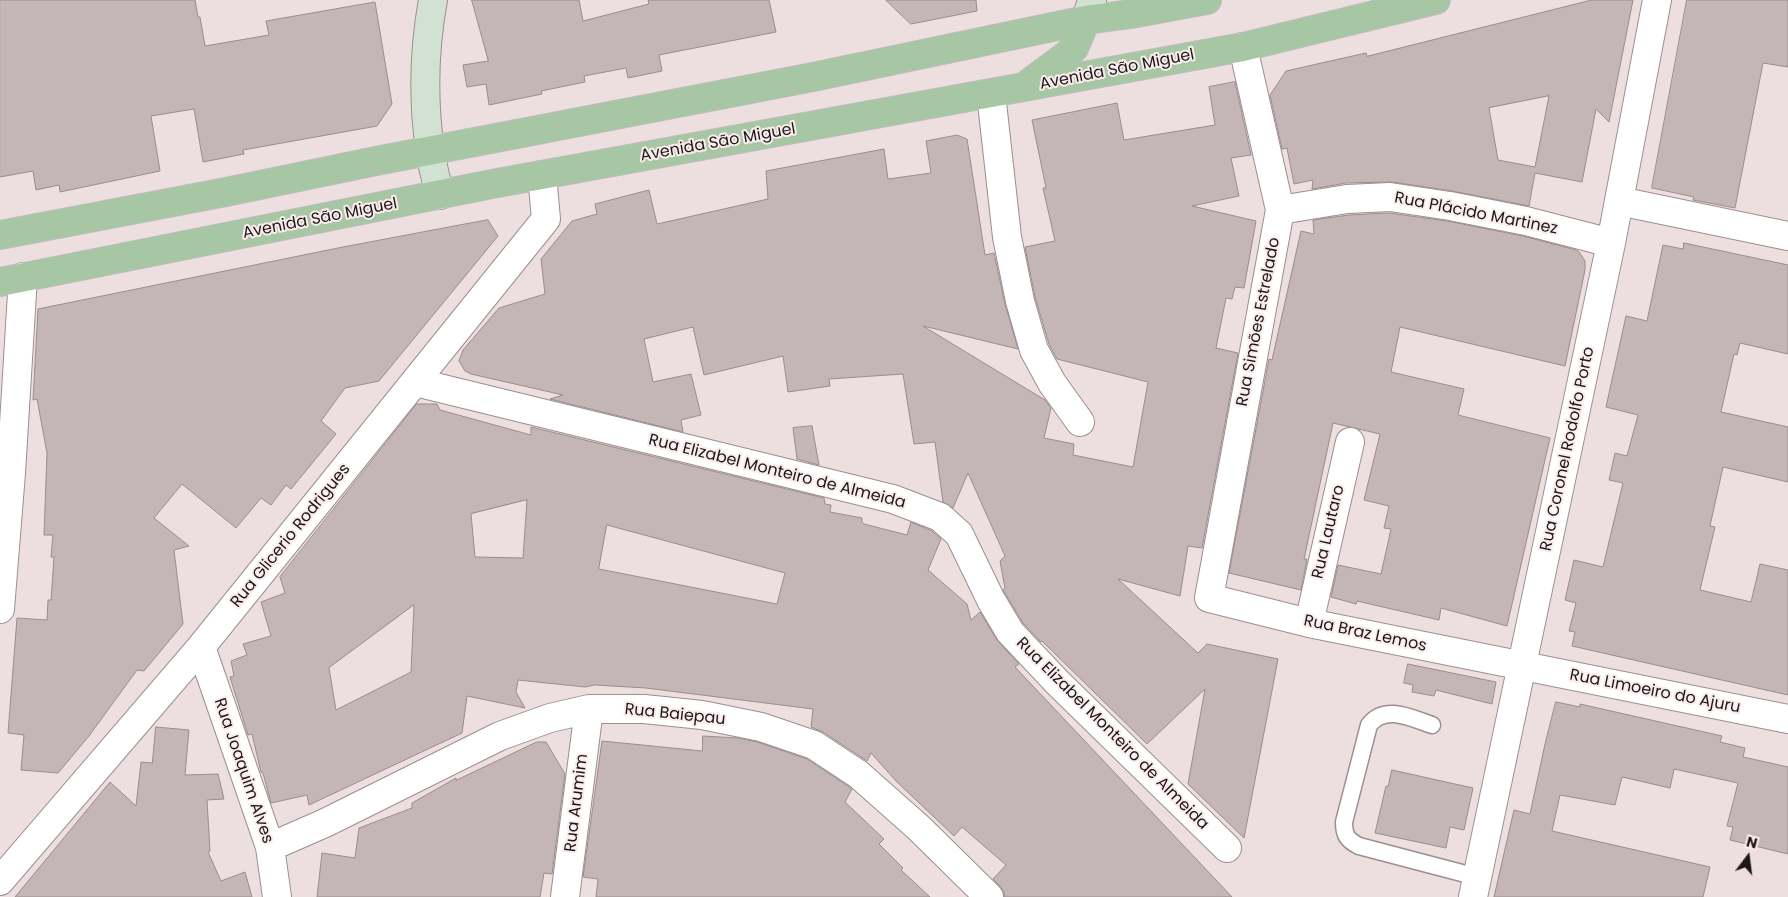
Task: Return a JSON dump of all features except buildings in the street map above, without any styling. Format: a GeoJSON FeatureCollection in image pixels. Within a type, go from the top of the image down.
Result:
{"type":"FeatureCollection","features":[{"type":"Feature","properties":{"kind":"main road"},"geometry":{"type":"LineString","coordinates":[[433,0],[429,21],[426,61],[430,150],[440,195]]}},
{"type":"Feature","properties":{"kind":"main road"},"geometry":{"type":"LineString","coordinates":[[0,235],[813,77],[1089,10],[1131,14],[1207,0]]}},
{"type":"Feature","properties":{"kind":"main road","name":"Avenida São Miguel"},"geometry":{"type":"LineString","coordinates":[[11,279],[542,175],[1243,47],[1436,0]]}},
{"type":"Feature","properties":{"kind":"main road"},"geometry":{"type":"LineString","coordinates":[[1022,88],[1074,48],[1089,10]]}},
{"type":"Feature","properties":{"kind":"street","name":"Rua Coronel Rodolfo Porto"},"geometry":{"type":"LineString","coordinates":[[1475,887],[1611,243],[1657,0]]}},
{"type":"Feature","properties":{"kind":"street","name":"Rua Simões Estrelado"},"geometry":{"type":"LineString","coordinates":[[1208,598],[1280,210],[1243,47]]}},
{"type":"Feature","properties":{"kind":"street"},"geometry":{"type":"LineString","coordinates":[[991,94],[1007,237],[1020,301],[1034,350],[1052,383],[1080,422]]}},
{"type":"Feature","properties":{"kind":"street","name":"Rua Glicerio Rodrigues"},"geometry":{"type":"LineString","coordinates":[[0,881],[201,647],[546,219],[542,175]]}},
{"type":"Feature","properties":{"kind":"street","name":"Rua Plácido Martinez"},"geometry":{"type":"LineString","coordinates":[[1280,210],[1347,199],[1390,197],[1450,206],[1526,221],[1611,243]]}},
{"type":"Feature","properties":{"kind":"street"},"geometry":{"type":"LineString","coordinates":[[1619,201],[1788,236]]}},
{"type":"Feature","properties":{"kind":"street"},"geometry":{"type":"LineString","coordinates":[[0,609],[11,473],[11,279]]}},
{"type":"Feature","properties":{"kind":"street","name":"Rua Elizabel Monteiro de Almeida"},"geometry":{"type":"LineString","coordinates":[[415,382],[893,500],[940,518],[959,534],[990,600],[1010,632],[1064,689],[1227,848]]}},
{"type":"Feature","properties":{"kind":"street","name":"Rua Lautaro"},"geometry":{"type":"LineString","coordinates":[[1309,623],[1350,442]]}},
{"type":"Feature","properties":{"kind":"street","name":"Rua Braz Lemos"},"geometry":{"type":"LineString","coordinates":[[1208,598],[1309,623],[1522,666]]}},
{"type":"Feature","properties":{"kind":"street","name":"Rua Joaquim Alves"},"geometry":{"type":"LineString","coordinates":[[201,647],[270,847],[277,897]]}},
{"type":"Feature","properties":{"kind":"street","name":"Rua Limoeiro do Ajuru"},"geometry":{"type":"LineString","coordinates":[[1522,666],[1788,719]]}},
{"type":"Feature","properties":{"kind":"street","name":"Rua Baiepau"},"geometry":{"type":"LineString","coordinates":[[270,847],[500,736],[550,718],[589,709],[644,708],[702,715],[761,727],[814,745],[858,774],[918,828],[989,897]]}},
{"type":"Feature","properties":{"kind":"street","name":"Rua Arumim"},"geometry":{"type":"LineString","coordinates":[[565,897],[589,709]]}},
{"type":"Feature","properties":{"kind":"lane"},"geometry":{"type":"LineString","coordinates":[[1432,725],[1394,713],[1375,717],[1369,725],[1344,822],[1344,832],[1349,840],[1359,846],[1475,887]]}}]}
